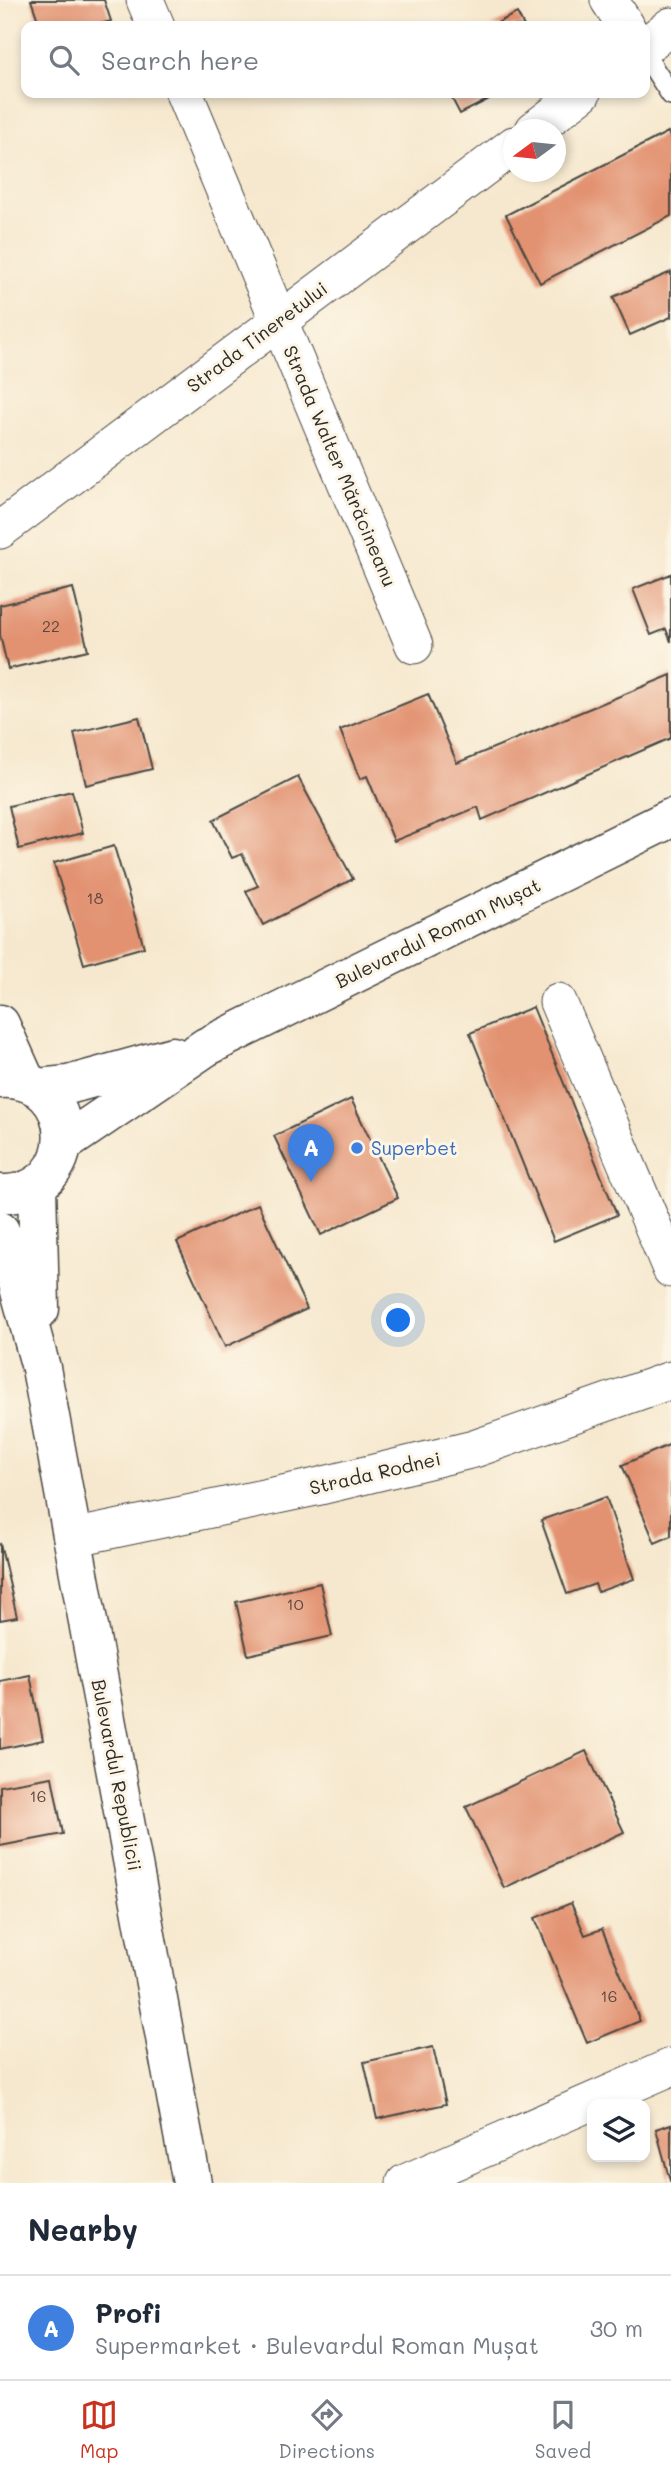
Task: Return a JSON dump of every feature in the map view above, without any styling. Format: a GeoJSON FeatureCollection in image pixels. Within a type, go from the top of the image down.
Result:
{"type":"FeatureCollection","features":[{"type":"Feature","properties":{"kind":"main road","name":"Bulevardul Roman Mușat"},"geometry":{"type":"LineString","coordinates":[[63,1144],[206,1047],[671,818]]}},
{"type":"Feature","properties":{"kind":"main road"},"geometry":{"type":"LineString","coordinates":[[0,1024],[21,1083],[58,1112],[63,1128],[63,1144],[50,1174],[25,1192],[0,1194]]}},
{"type":"Feature","properties":{"kind":"main road","name":"Bulevardul Roman Mușat"},"geometry":{"type":"LineString","coordinates":[[21,1083],[68,1085],[206,1047]]}},
{"type":"Feature","properties":{"kind":"main road","name":"Bulevardul Republicii"},"geometry":{"type":"LineString","coordinates":[[37,1185],[41,1368]]}},
{"type":"Feature","properties":{"kind":"main road","name":"Bulevardul Republicii"},"geometry":{"type":"LineString","coordinates":[[0,1231],[11,1258],[41,1368],[192,2183]]}},
{"type":"Feature","properties":{"kind":"street"},"geometry":{"type":"LineString","coordinates":[[145,0],[154,21]]}},
{"type":"Feature","properties":{"kind":"street"},"geometry":{"type":"LineString","coordinates":[[609,0],[623,21]]}},
{"type":"Feature","properties":{"kind":"street"},"geometry":{"type":"LineString","coordinates":[[650,42],[671,26]]}},
{"type":"Feature","properties":{"kind":"street","name":"Strada Walter Mărăcineanu"},"geometry":{"type":"LineString","coordinates":[[186,98],[414,645]]}},
{"type":"Feature","properties":{"kind":"street"},"geometry":{"type":"LineString","coordinates":[[548,119],[576,98]]}},
{"type":"Feature","properties":{"kind":"street","name":"Strada Tineretului"},"geometry":{"type":"LineString","coordinates":[[0,530],[503,153]]}},
{"type":"Feature","properties":{"kind":"street"},"geometry":{"type":"LineString","coordinates":[[558,1002],[671,1269]]}},
{"type":"Feature","properties":{"kind":"street","name":"Strada Rodnei"},"geometry":{"type":"LineString","coordinates":[[72,1538],[316,1487],[474,1449],[671,1380]]}},
{"type":"Feature","properties":{"kind":"street"},"geometry":{"type":"LineString","coordinates":[[405,2183],[671,2067]]}},
{"type":"Feature","properties":{"kind":"lane"},"geometry":{"type":"LineString","coordinates":[[650,63],[671,95]]}},
{"type":"Feature","properties":{"kind":"building"},"geometry":{"type":"Polygon","coordinates":[[[31,0],[104,0],[111,21],[38,21],[31,0]]]}},
{"type":"Feature","properties":{"kind":"building"},"geometry":{"type":"Polygon","coordinates":[[[517,13],[521,21],[501,21],[517,13]]]}},
{"type":"Feature","properties":{"kind":"building"},"geometry":{"type":"Polygon","coordinates":[[[452,98],[491,98],[460,114],[452,98]]]}},
{"type":"Feature","properties":{"kind":"building"},"geometry":{"type":"Polygon","coordinates":[[[668,132],[671,139],[671,216],[540,283],[506,215],[668,132]]]}},
{"type":"Feature","properties":{"kind":"building"},"geometry":{"type":"Polygon","coordinates":[[[671,272],[671,317],[630,335],[613,297],[671,272]]]}},
{"type":"Feature","properties":{"kind":"building"},"geometry":{"type":"Polygon","coordinates":[[[671,574],[671,642],[666,629],[651,635],[633,589],[671,574]]]}},
{"type":"Feature","properties":{"kind":"building"},"geometry":{"type":"Polygon","coordinates":[[[73,588],[88,650],[8,669],[0,635],[0,605],[73,588]]]}},
{"type":"Feature","properties":{"kind":"building"},"geometry":{"type":"Polygon","coordinates":[[[671,675],[671,738],[482,820],[478,807],[394,841],[367,776],[360,779],[340,730],[428,694],[457,763],[671,675]]]}},
{"type":"Feature","properties":{"kind":"building"},"geometry":{"type":"Polygon","coordinates":[[[139,717],[152,769],[86,785],[74,733],[139,717]]]}},
{"type":"Feature","properties":{"kind":"building"},"geometry":{"type":"Polygon","coordinates":[[[298,777],[353,879],[263,925],[246,891],[258,886],[242,854],[232,858],[213,820],[298,777]]]}},
{"type":"Feature","properties":{"kind":"building"},"geometry":{"type":"Polygon","coordinates":[[[72,791],[83,833],[19,849],[9,806],[72,791]]]}},
{"type":"Feature","properties":{"kind":"building"},"geometry":{"type":"Polygon","coordinates":[[[114,846],[144,947],[84,964],[54,863],[114,846]]]}},
{"type":"Feature","properties":{"kind":"building"},"geometry":{"type":"Polygon","coordinates":[[[533,1007],[617,1215],[554,1241],[470,1033],[533,1007]]]}},
{"type":"Feature","properties":{"kind":"building"},"geometry":{"type":"Polygon","coordinates":[[[351,1099],[398,1198],[321,1235],[274,1136],[351,1099]]]}},
{"type":"Feature","properties":{"kind":"building"},"geometry":{"type":"Polygon","coordinates":[[[258,1204],[307,1309],[225,1347],[177,1242],[258,1204]]]}},
{"type":"Feature","properties":{"kind":"building"},"geometry":{"type":"Polygon","coordinates":[[[671,1444],[671,1536],[655,1543],[622,1465],[671,1444]]]}},
{"type":"Feature","properties":{"kind":"building"},"geometry":{"type":"Polygon","coordinates":[[[606,1497],[634,1579],[598,1592],[595,1584],[567,1594],[541,1520],[606,1497]]]}},
{"type":"Feature","properties":{"kind":"building"},"geometry":{"type":"Polygon","coordinates":[[[0,1543],[17,1617],[0,1620],[0,1543]]]}},
{"type":"Feature","properties":{"kind":"building"},"geometry":{"type":"Polygon","coordinates":[[[320,1583],[332,1636],[248,1655],[236,1602],[320,1583]]]}},
{"type":"Feature","properties":{"kind":"building"},"geometry":{"type":"Polygon","coordinates":[[[30,1675],[43,1740],[0,1749],[0,1681],[30,1675]]]}},
{"type":"Feature","properties":{"kind":"building"},"geometry":{"type":"Polygon","coordinates":[[[586,1751],[624,1832],[504,1888],[466,1807],[586,1751]]]}},
{"type":"Feature","properties":{"kind":"building"},"geometry":{"type":"Polygon","coordinates":[[[52,1777],[63,1834],[0,1846],[0,1786],[52,1777]]]}},
{"type":"Feature","properties":{"kind":"building"},"geometry":{"type":"Polygon","coordinates":[[[571,1903],[585,1935],[602,1929],[640,2021],[587,2043],[535,1918],[571,1903]]]}},
{"type":"Feature","properties":{"kind":"building"},"geometry":{"type":"Polygon","coordinates":[[[433,2047],[446,2104],[377,2119],[364,2062],[433,2047]]]}},
{"type":"Feature","properties":{"kind":"building"},"geometry":{"type":"Polygon","coordinates":[[[671,2124],[671,2181],[670,2181],[656,2129],[671,2124]]]}},
{"type":"Feature","properties":{"kind":"place","name":"Superbet"},"geometry":{"type":"Point","coordinates":[357,1148]}},
{"type":"Feature","properties":{"kind":"place","name":"Profi"},"geometry":{"type":"Point","coordinates":[311,1182]}}]}
